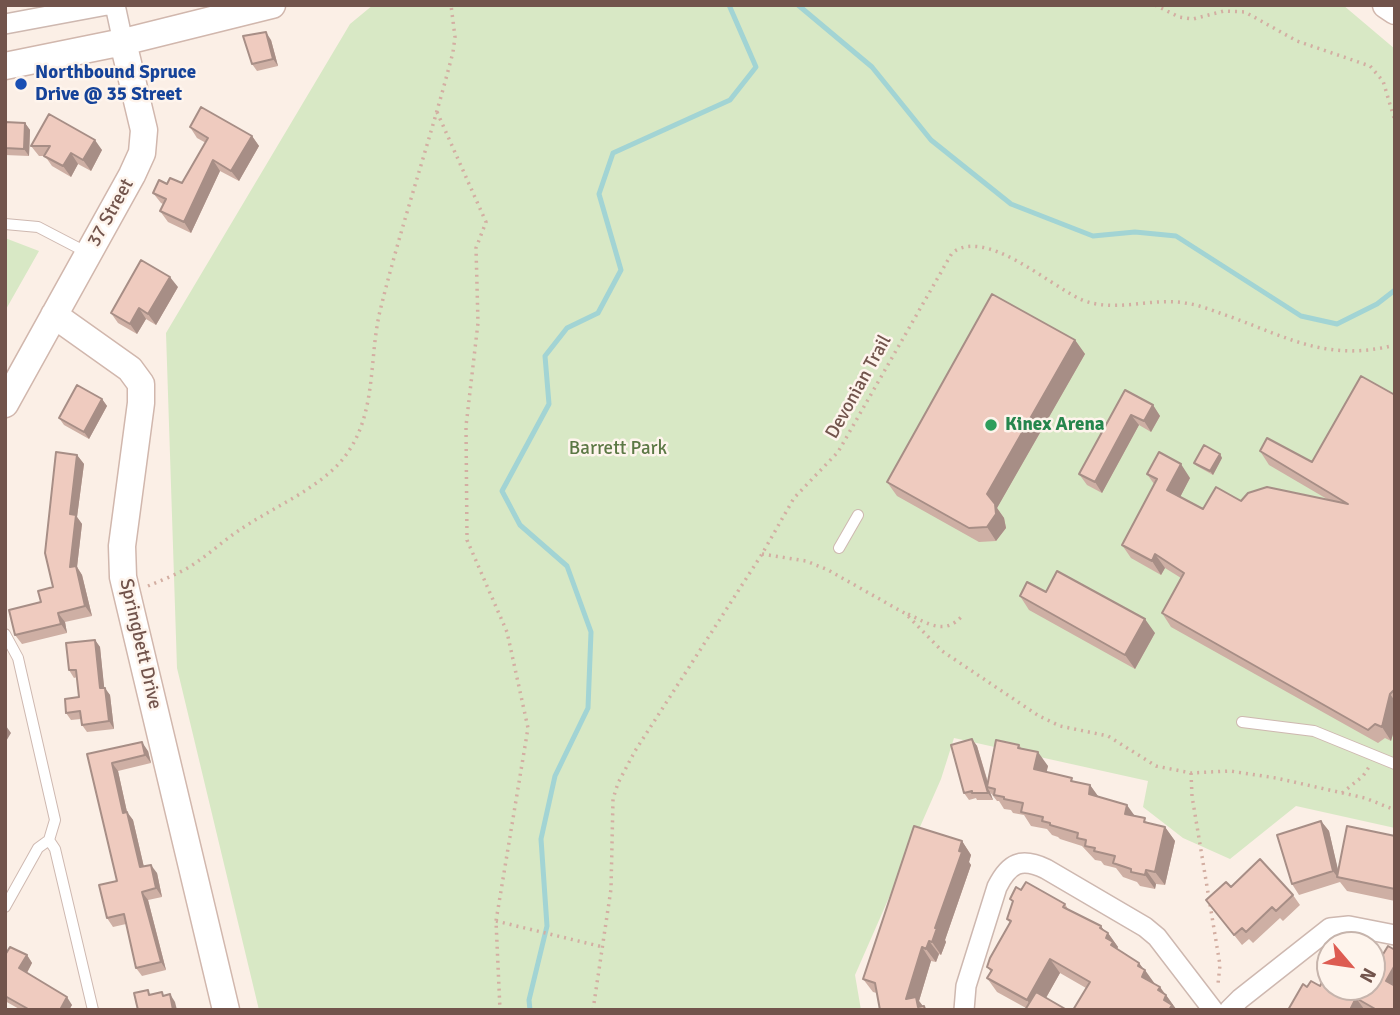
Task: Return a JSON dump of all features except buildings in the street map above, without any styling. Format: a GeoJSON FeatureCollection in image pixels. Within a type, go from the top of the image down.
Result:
{"type":"FeatureCollection","features":[{"type":"Feature","properties":{"kind":"street"},"geometry":{"type":"LineString","coordinates":[[5,24],[55,17],[107,5]]}},
{"type":"Feature","properties":{"kind":"street","name":"37 Street"},"geometry":{"type":"LineString","coordinates":[[5,404],[142,153],[144,130],[115,5]]}},
{"type":"Feature","properties":{"kind":"street"},"geometry":{"type":"LineString","coordinates":[[5,66],[123,42],[272,5]]}},
{"type":"Feature","properties":{"kind":"street"},"geometry":{"type":"LineString","coordinates":[[1387,5],[1395,11]]}},
{"type":"Feature","properties":{"kind":"street","name":"Springbett Drive"},"geometry":{"type":"LineString","coordinates":[[54,316],[130,369],[141,384],[141,403],[122,546],[123,577],[226,1010]]}},
{"type":"Feature","properties":{"kind":"street"},"geometry":{"type":"LineString","coordinates":[[964,1010],[966,986],[997,887],[1003,875],[1021,862],[1034,863],[1046,869],[1144,926],[1157,937],[1213,1010]]}},
{"type":"Feature","properties":{"kind":"street"},"geometry":{"type":"LineString","coordinates":[[1229,1010],[1249,991],[1330,928],[1349,926],[1395,936]]}},
{"type":"Feature","properties":{"kind":"lane"},"geometry":{"type":"LineString","coordinates":[[5,224],[38,227],[89,254]]}},
{"type":"Feature","properties":{"kind":"lane"},"geometry":{"type":"LineString","coordinates":[[839,548],[858,515]]}},
{"type":"Feature","properties":{"kind":"lane"},"geometry":{"type":"LineString","coordinates":[[5,634],[18,659],[55,820],[49,840],[38,848],[5,907]]}},
{"type":"Feature","properties":{"kind":"lane"},"geometry":{"type":"LineString","coordinates":[[1242,722],[1314,731],[1394,763]]}},
{"type":"Feature","properties":{"kind":"lane"},"geometry":{"type":"LineString","coordinates":[[49,840],[55,849],[93,1010]]}},
{"type":"Feature","properties":{"kind":"path"},"geometry":{"type":"LineString","coordinates":[[127,596],[189,568],[238,531],[331,471],[348,452],[366,413],[380,309],[395,249],[437,112],[455,37],[451,5]]}},
{"type":"Feature","properties":{"kind":"path"},"geometry":{"type":"LineString","coordinates":[[1156,5],[1179,17],[1192,19],[1224,11],[1245,12],[1297,41],[1370,66],[1383,80],[1395,121]]}},
{"type":"Feature","properties":{"kind":"path"},"geometry":{"type":"LineString","coordinates":[[437,112],[486,222],[476,248],[478,323],[466,426],[467,540],[508,632],[528,728],[496,921],[500,1010]]}},
{"type":"Feature","properties":{"kind":"path","name":"Devonian Trail"},"geometry":{"type":"LineString","coordinates":[[593,1010],[611,889],[613,799],[618,783],[635,751],[762,554],[794,498],[838,452],[952,253],[962,247],[978,245],[996,251],[1073,296],[1094,303],[1117,306],[1161,301],[1188,303],[1332,351],[1368,351],[1395,345]]}},
{"type":"Feature","properties":{"kind":"path"},"geometry":{"type":"LineString","coordinates":[[762,554],[820,566],[906,614],[944,627],[953,626],[963,615]]}},
{"type":"Feature","properties":{"kind":"path"},"geometry":{"type":"LineString","coordinates":[[906,614],[942,651],[1039,716],[1060,726],[1108,736],[1156,766],[1191,773],[1230,771],[1253,774],[1365,798],[1395,810]]}},
{"type":"Feature","properties":{"kind":"path"},"geometry":{"type":"LineString","coordinates":[[1342,793],[1367,772],[1374,755]]}},
{"type":"Feature","properties":{"kind":"path"},"geometry":{"type":"LineString","coordinates":[[1191,773],[1192,796],[1220,965],[1218,984]]}},
{"type":"Feature","properties":{"kind":"path"},"geometry":{"type":"LineString","coordinates":[[496,921],[603,947]]}},
{"type":"Feature","properties":{"kind":"green space","name":"Barrett Park"},"geometry":{"type":"Polygon","coordinates":[[[373,5],[1343,5],[1395,49],[1395,828],[1296,806],[1230,859],[1183,838],[1143,807],[1148,781],[954,738],[941,779],[855,975],[861,1010],[259,1010],[177,668],[166,333],[350,24],[373,5]]]}},
{"type":"Feature","properties":{"kind":"green space"},"geometry":{"type":"Polygon","coordinates":[[[5,238],[39,251],[5,311],[5,238]]]}},
{"type":"Feature","properties":{"kind":"waterway"},"geometry":{"type":"LineString","coordinates":[[530,1010],[529,1000],[547,926],[541,839],[555,776],[588,708],[591,632],[567,566],[520,525],[502,491],[549,404],[545,356],[567,328],[598,313],[621,270],[599,194],[613,153],[730,100],[756,67],[729,5]]}},
{"type":"Feature","properties":{"kind":"waterway"},"geometry":{"type":"LineString","coordinates":[[798,5],[872,67],[931,140],[1011,204],[1093,236],[1135,232],[1176,236],[1301,316],[1337,324],[1377,304],[1395,290]]}},
{"type":"Feature","properties":{"kind":"place","name":"Northbound Spruce Drive @ 35 Street"},"geometry":{"type":"Point","coordinates":[21,84]}},
{"type":"Feature","properties":{"kind":"place","name":"Kinex Arena"},"geometry":{"type":"Point","coordinates":[991,425]}}]}
